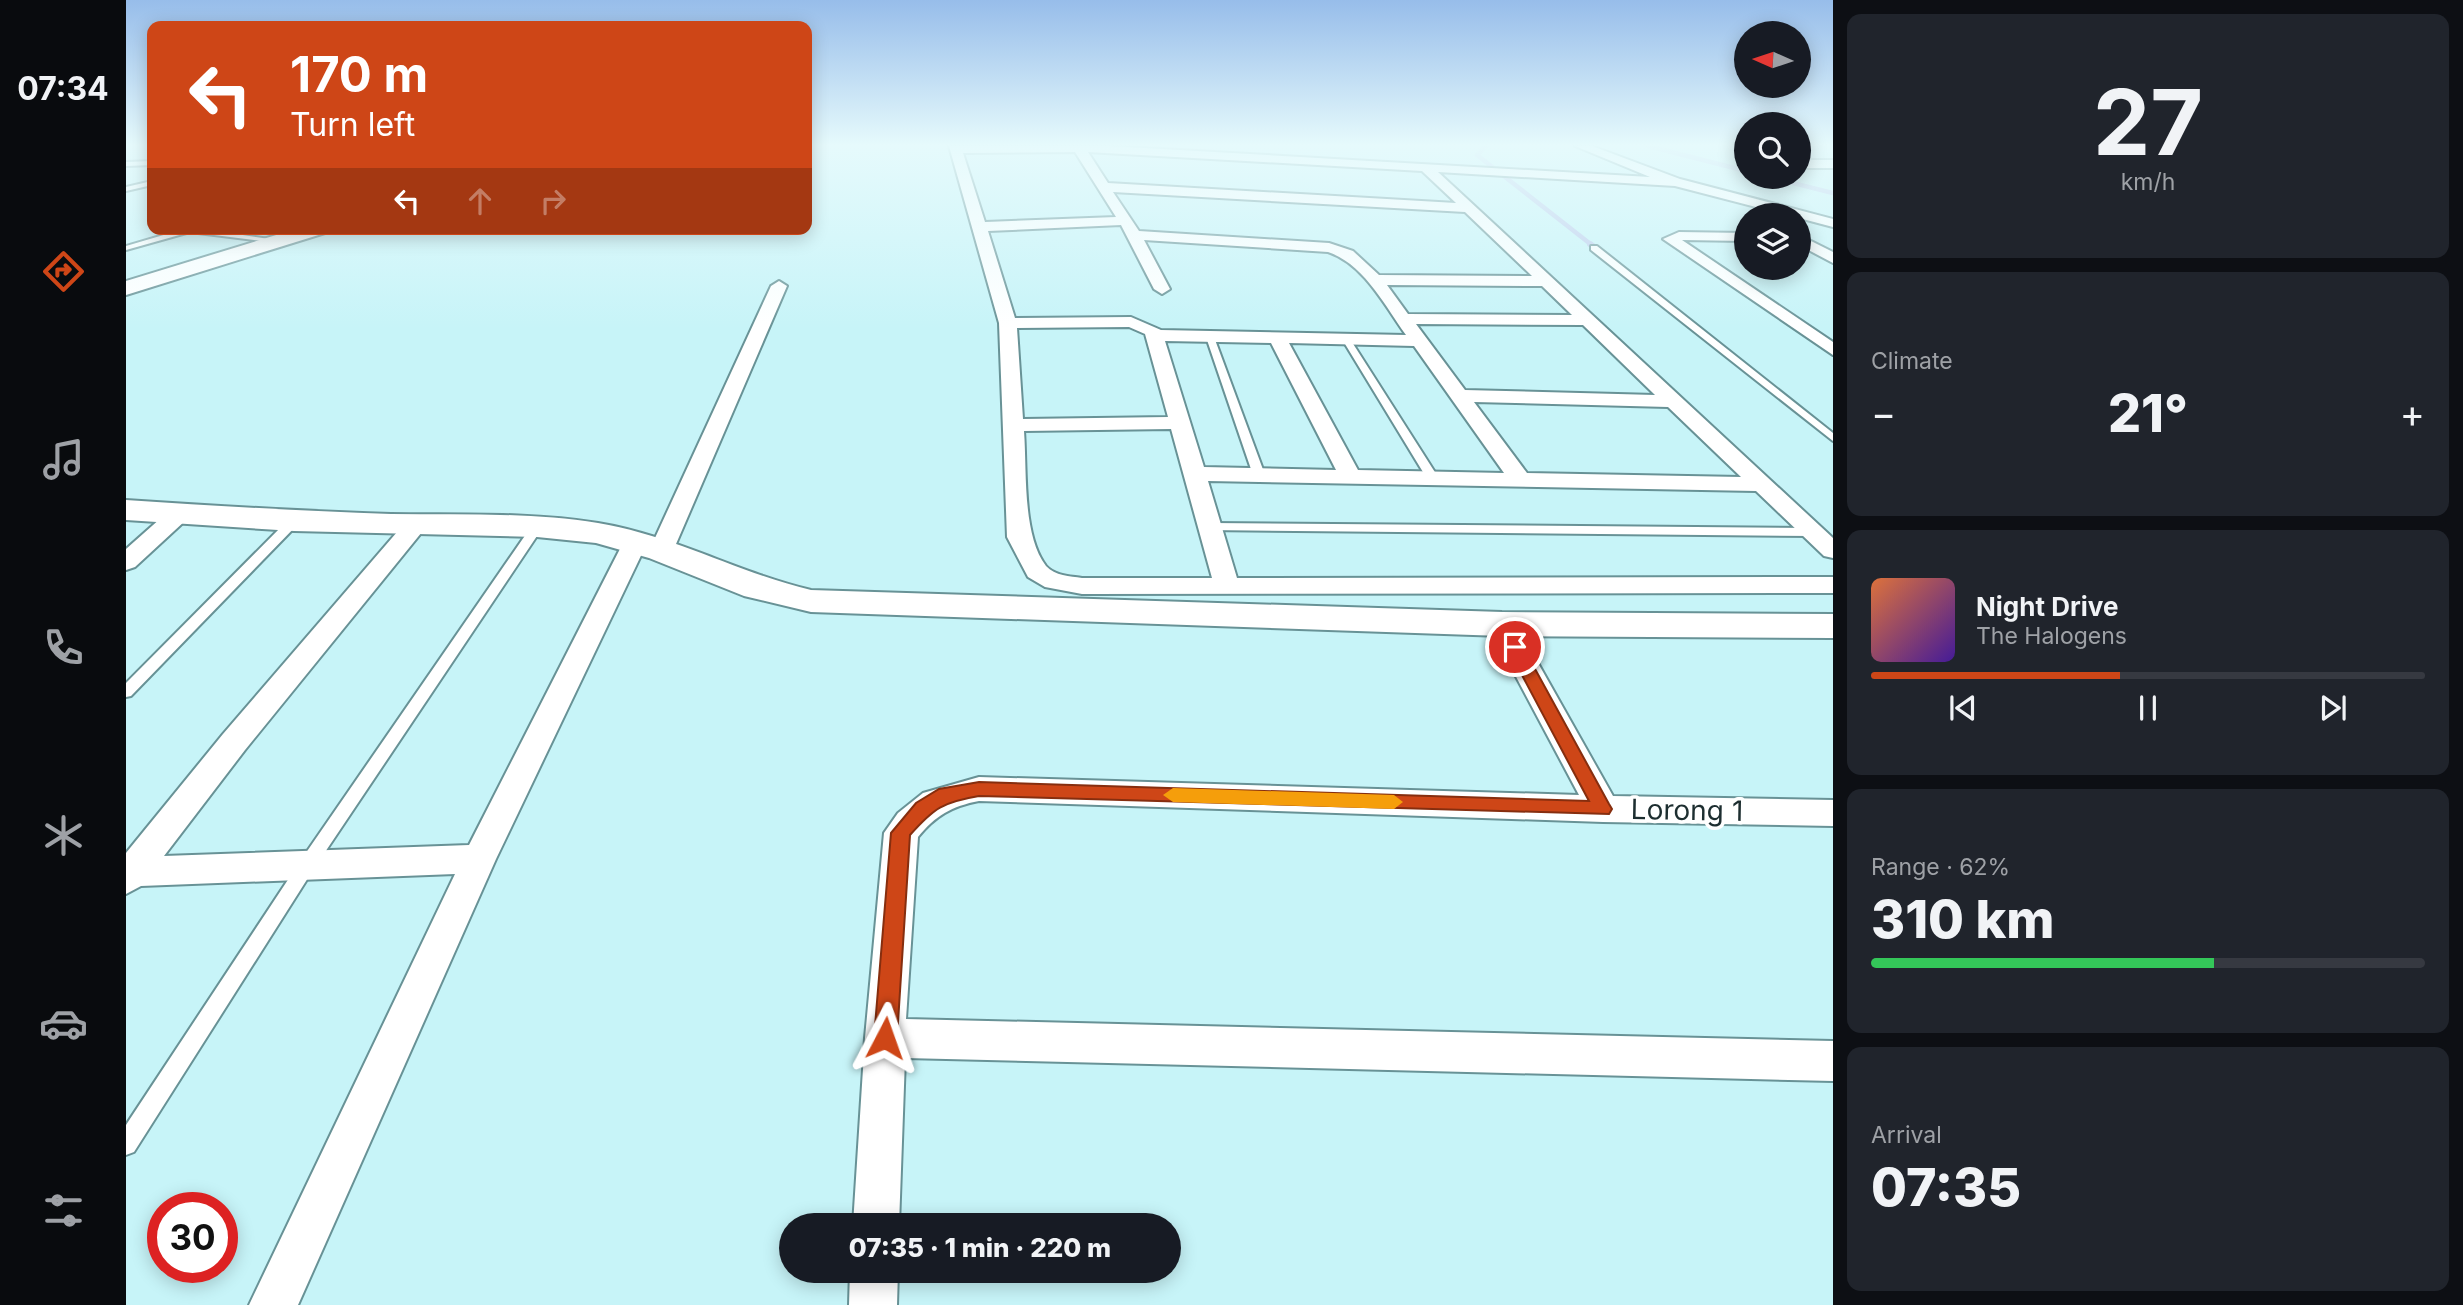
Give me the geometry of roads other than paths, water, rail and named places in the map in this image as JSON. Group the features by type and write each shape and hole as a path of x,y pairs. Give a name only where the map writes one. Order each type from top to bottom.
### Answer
{"street":[{"path":"972,207 1008,323 1019,537 1037,572 1054,582 1082,586 1833,585"},
{"path":"1115,207 1162,289"},
{"path":"1450,207 1469,208 1833,551"},
{"path":"1766,207 1833,225"},
{"path":"1811,233 1833,225"},
{"path":"978,227 1129,228 1329,248 1348,254 1375,280 1519,478"},
{"path":"126,288 298,235"},
{"path":"1734,237 1679,236 1670,239 1833,350"},
{"path":"1811,245 1833,258"},
{"path":"1375,280 1547,281"},
{"path":"273,1305 479,859 648,547 779,286"},
{"path":"1404,319 1588,320"},
{"path":"1008,323 1131,322 1147,327 1155,335 1227,586"},
{"path":"1155,335 1420,341"},
{"path":"1277,337 1350,476"},
{"path":"1461,396 1674,401"},
{"path":"1015,425 1180,423"},
{"path":"1194,474 1762,484"},
{"path":"126,510 294,521 537,527 599,533 648,547 757,588 811,601 1502,624 1833,626"},
{"path":"126,562 178,515"},
{"path":"128,874 234,742 418,522"},
{"path":"1502,624 1603,809"},
{"name":"Lorong 1","path":"877,1213 885,1038 901,833 923,808 945,794 979,789 1603,809 1833,813"},
{"path":"128,874 479,859"},
{"path":"885,1038 1833,1061"},
{"path":"873,1305 874,1283"}],"lane":[{"path":"126,248 174,235"},
{"path":"232,235 279,241"},
{"path":"1594,248 1833,438"},
{"path":"1210,337 1259,475"},
{"path":"1346,339 1432,477"},
{"path":"126,692 294,521"},
{"path":"126,1144 307,865 537,527"},
{"path":"1210,527 1813,532"}],"waterway":[{"path":"1543,207 1593,246"},
{"path":"1590,244 1602,253"}]}
